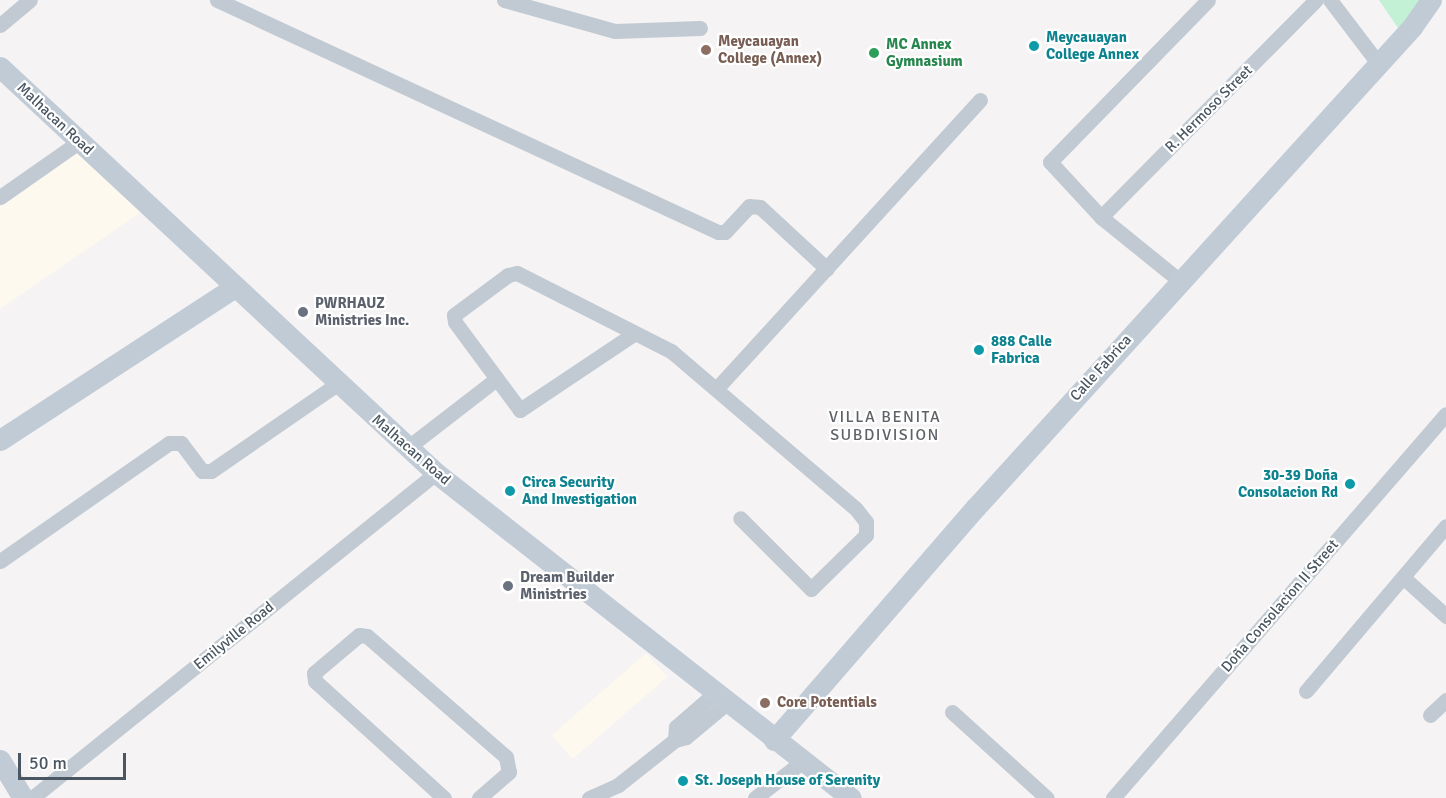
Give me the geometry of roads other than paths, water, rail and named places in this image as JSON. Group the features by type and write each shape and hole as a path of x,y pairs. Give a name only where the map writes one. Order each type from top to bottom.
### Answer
{"street":[{"path":"0,26 30,0"},
{"path":"217,0 718,232 725,232 749,206 760,207 827,269"},
{"path":"504,0 615,31 700,28"},
{"path":"1180,281 1101,217 1051,168 1053,156 1208,0"},
{"name":"R. Hermoso Street","path":"1101,217 1316,0"},
{"path":"1330,0 1378,63"},
{"name":"Calle Fabrica","path":"774,740 976,507 1421,17 1431,0"},
{"name":"Malhacan Road","path":"0,67 337,384 435,473 851,798"},
{"path":"717,388 980,99"},
{"path":"0,197 80,141"},
{"path":"632,334 522,410 517,409 495,380 455,322 454,315 508,275 531,277 632,334 671,351 856,509 866,522 866,535 811,589 740,518"},
{"path":"0,440 235,287"},
{"path":"407,448 495,380"},
{"path":"0,561 169,443 181,443 202,471 211,471 337,384"},
{"name":"Doña Consolacion II Street","path":"1113,798 1446,414"},
{"name":"Emilyville Road","path":"32,798 435,473"},
{"path":"1306,692 1446,526"},
{"path":"1404,578 1446,615"},
{"path":"444,798 315,681 314,673 359,635 367,636 506,757 509,772 499,793 478,798"},
{"path":"589,798 618,785 675,740 686,737 721,697"},
{"path":"1430,714 1446,700"},
{"path":"952,712 1047,798"},
{"path":"0,760 23,798"},
{"path":"755,798 803,761"}],"place":[{"name":"Meycauayan College Annex","path":"1034,46"},
{"name":"Meycauayan College (Annex)","path":"706,50"},
{"name":"MC Annex Gymnasium","path":"874,53"},
{"name":"PWRHAUZ Ministries Inc.","path":"303,312"},
{"name":"888 Calle Fabrica","path":"979,350"},
{"name":"30-39 Doña Consolacion Rd","path":"1350,484"},
{"name":"Circa Security And Investigation","path":"510,491"},
{"name":"Dream Builder Ministries","path":"508,586"},
{"name":"Core Potentials","path":"765,703"},
{"name":"St. Joseph House of Serenity","path":"683,781"}],"district":[{"name":"VILLA BENITA SUBDIVISION","path":"885,426"}]}
